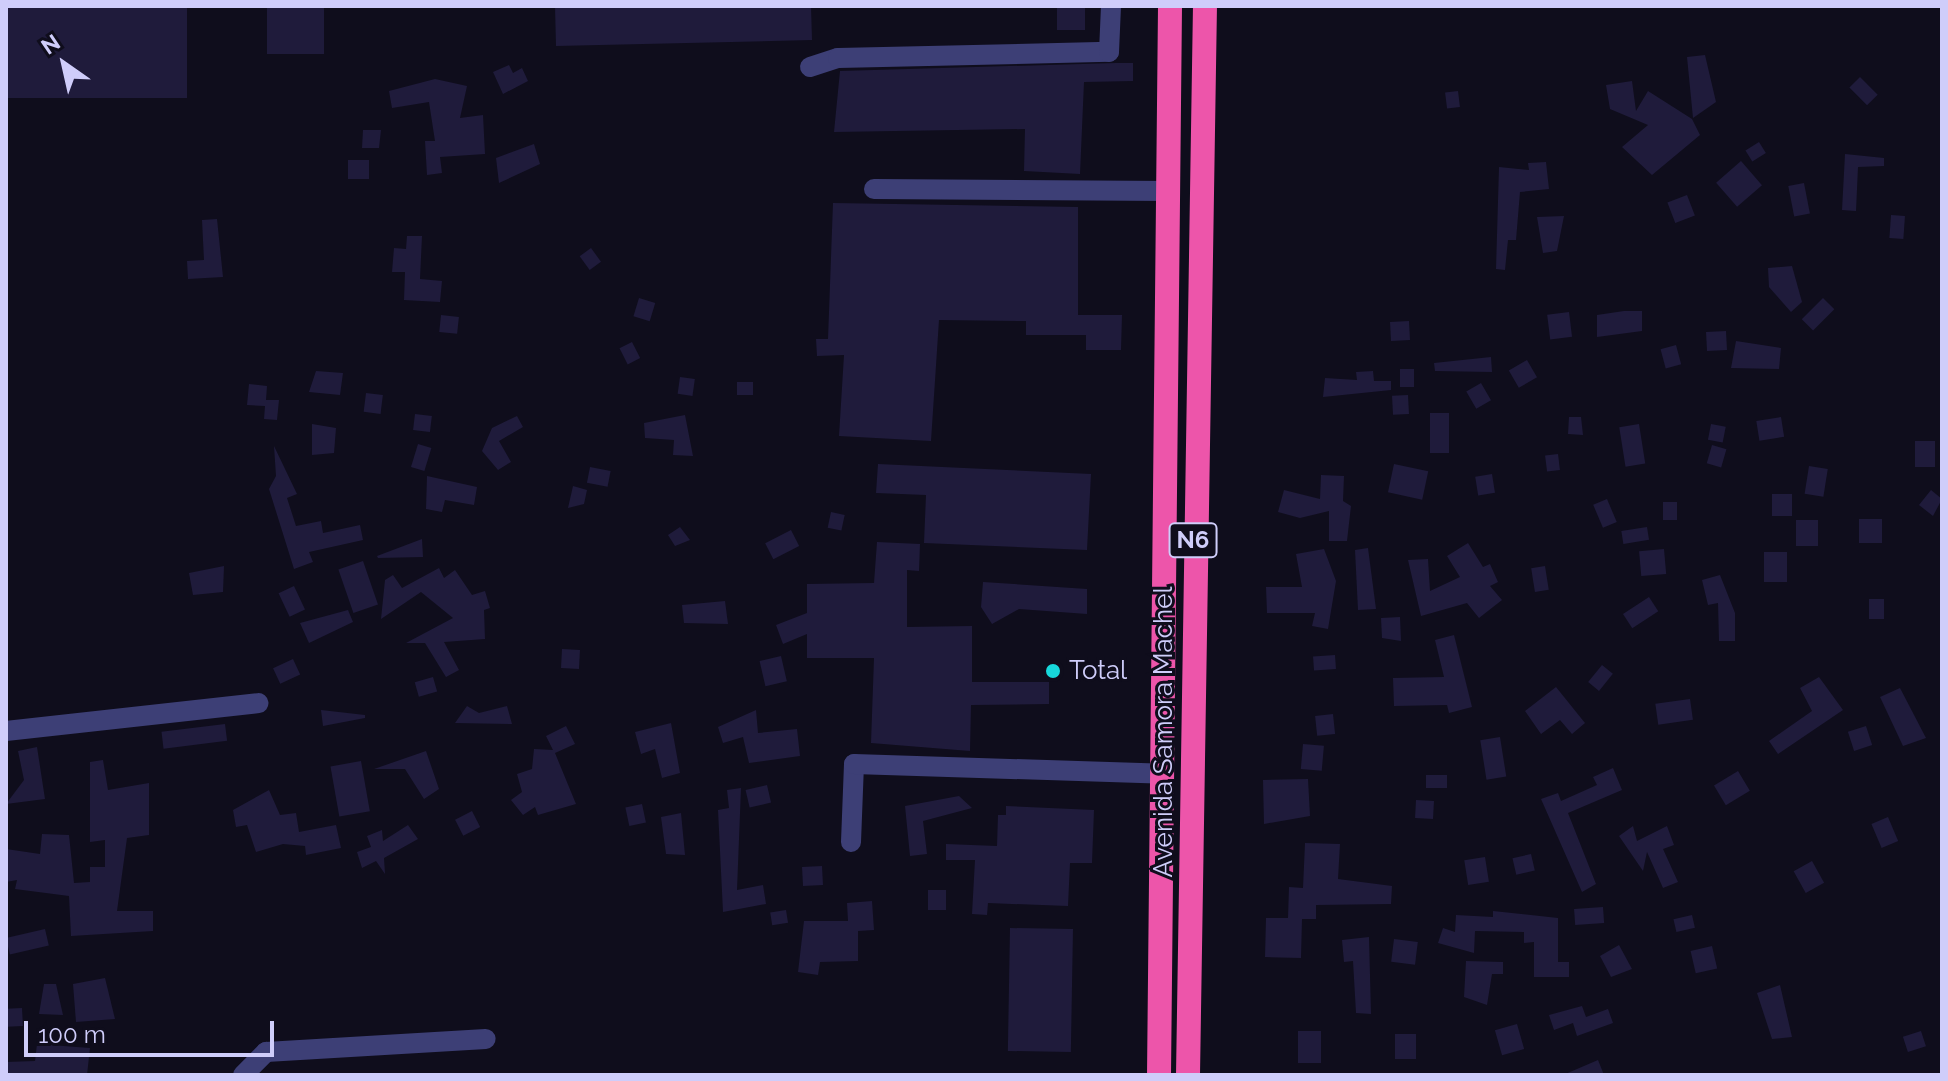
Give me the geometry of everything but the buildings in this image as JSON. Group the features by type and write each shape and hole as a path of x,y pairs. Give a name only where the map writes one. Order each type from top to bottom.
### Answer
{"highway":[{"name":"Avenida Samora Machel","path":"1159,1075 1170,6"},
{"name":"Avenida Samora Machel","path":"1188,1075 1205,6"}],"street":[{"path":"810,67 838,58 1109,52 1111,6"},
{"path":"874,189 1169,191"},
{"path":"6,731 258,703"},
{"path":"851,842 854,764 1164,774"},
{"path":"243,1075 266,1052 486,1039"}],"place":[{"name":"Total","path":"1053,671"}]}
